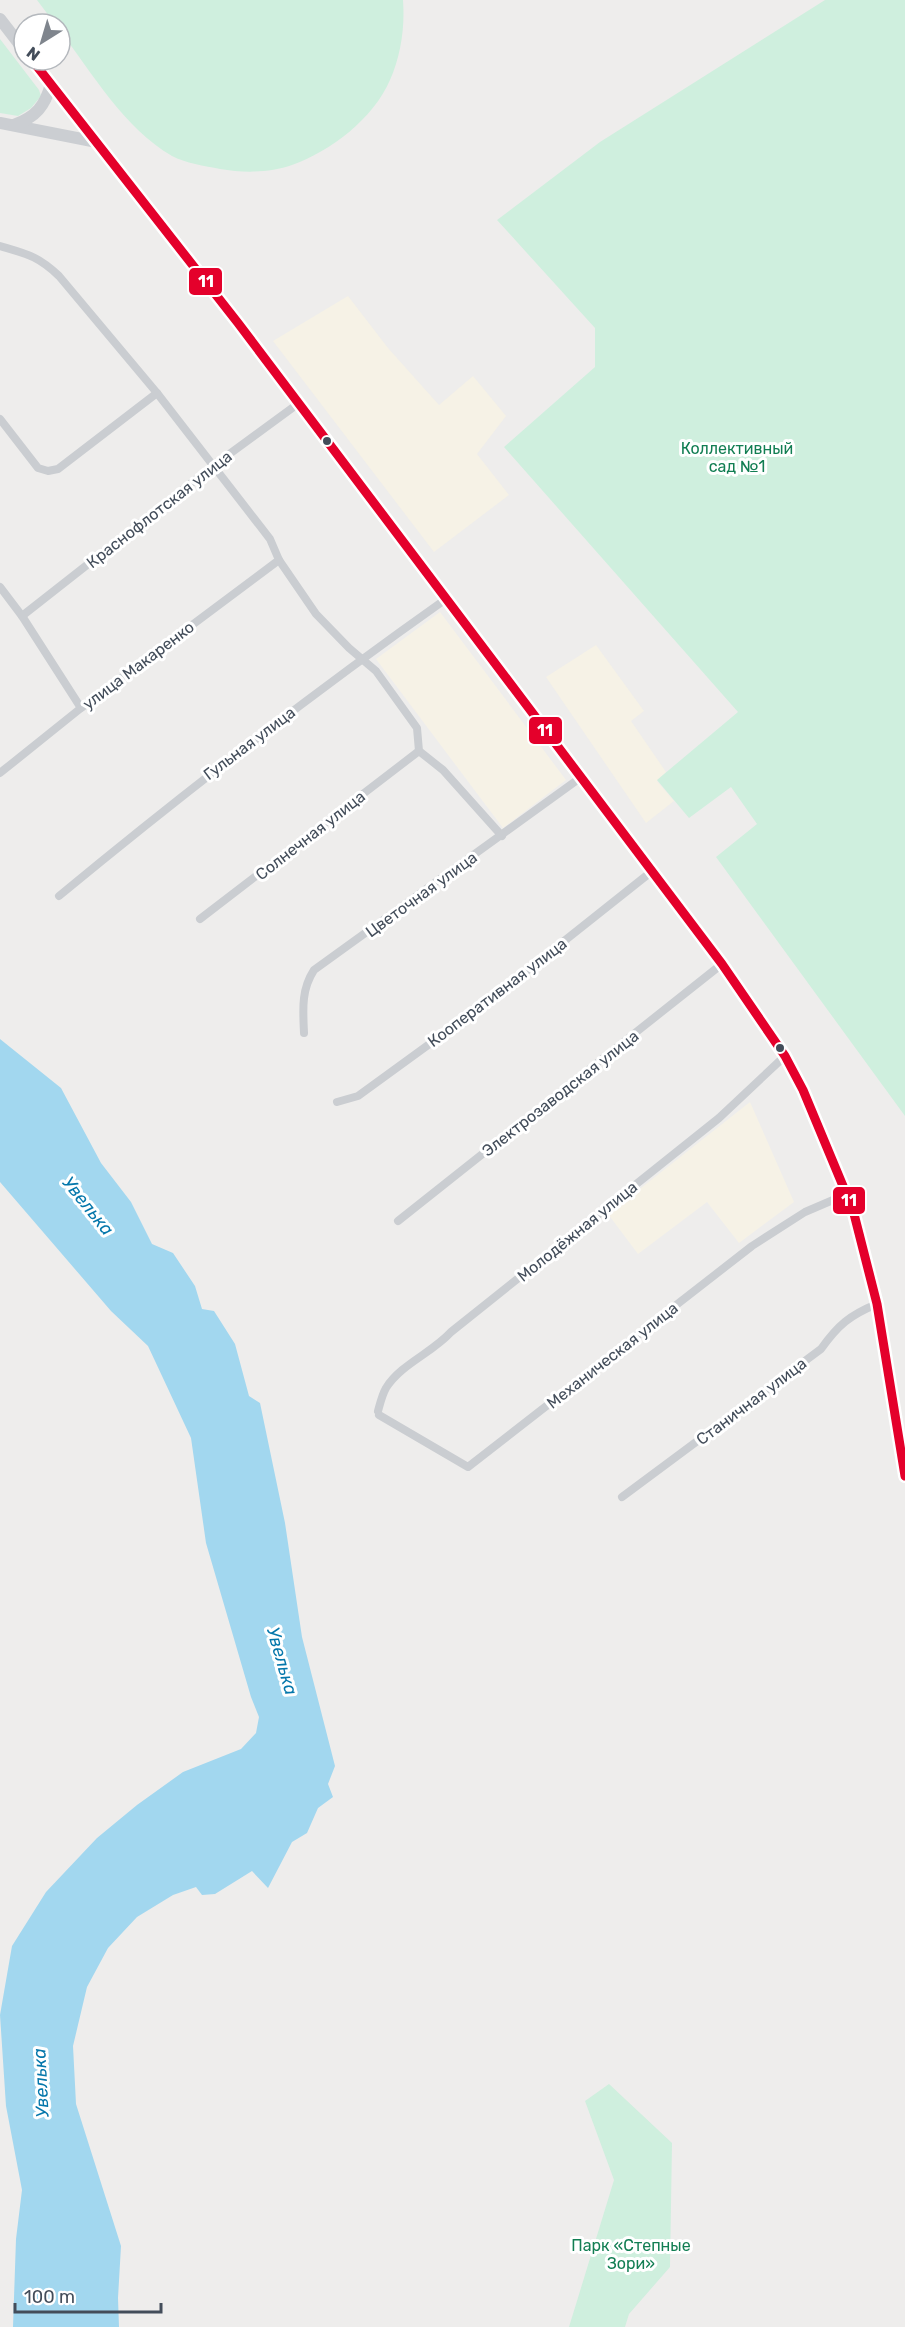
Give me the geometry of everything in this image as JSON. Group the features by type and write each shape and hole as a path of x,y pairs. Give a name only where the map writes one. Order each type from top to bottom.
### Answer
{"main road":[{"path":"0,19 12,34"},
{"path":"42,72 446,598 722,964 785,1056 818,1121 847,1194 862,1244 877,1304 905,1476"},
{"path":"13,125 25,121 43,106 51,84"},
{"path":"0,123 97,142"}],"street":[{"path":"0,246 28,254 44,262 59,276 157,393 270,539 279,560 316,614 376,671 417,728 419,751 442,770 502,836"},
{"path":"0,419 38,468 48,471 58,469 157,393"},
{"name":"Краснофлотская улица","path":"22,616 213,466 298,403"},
{"name":"улица Макаренко","path":"0,773 81,708 279,560"},
{"path":"0,587 22,616 81,708"},
{"name":"Гульная улица","path":"59,896 184,793 361,659 446,598"},
{"name":"Солнечная улица","path":"200,919 419,751"},
{"name":"Цветочная улица","path":"304,1033 303,1004 306,982 314,970 580,778"},
{"name":"Кооперативная улица","path":"337,1102 358,1096 490,1000 651,872"},
{"name":"Электрозаводская улица","path":"398,1221 722,964"},
{"name":"Молодёжная улица","path":"378,1413 385,1389 401,1371 439,1344 451,1332 719,1118 785,1056"},
{"name":"Механическая улица","path":"378,1413 468,1467 752,1246 805,1212 847,1194"},
{"name":"Станичная улица","path":"622,1497 821,1348 839,1325 856,1313 877,1304"}],"shaded area":[{"path":"348,296 388,348 439,405 473,376 506,416 477,454 509,495 434,552 273,341"},
{"path":"440,612 566,780 503,828 376,659"},
{"path":"596,645 644,711 631,721 666,772 657,781 674,801 646,823 546,677"},
{"path":"750,1102 794,1202 739,1243 707,1202 638,1254 608,1214"}],"green space":[{"path":"37,0 403,0 403,31 397,61 390,80 383,94 362,120 336,142 307,159 284,168 256,172 220,169 183,161 155,144 139,131 110,99 72,47 72,12 46,12"},
{"name":"Коллективный сад №1","path":"825,0 905,0 905,1116 716,857 757,824 731,787 689,818 657,780 738,712 504,447 595,367 595,328 497,220 600,142"},
{"path":"0,39 12,55 12,72 25,72 41,96 31,108 18,116 0,113"},
{"name":"Парк «Степные Зори»","path":"609,2084 672,2143 670,2267 629,2314 625,2327 569,2327 614,2180 585,2101"}],"water":[{"name":"Увелька","path":"0,1039 61,1088 101,1163 131,1202 152,1244 173,1253 195,1286 202,1309 214,1311 235,1344 249,1396 260,1403 285,1523 302,1637 335,1766 328,1784 333,1797 318,1808 307,1833 292,1842 268,1888 252,1871 215,1894 202,1895 196,1887 173,1895 137,1917 108,1948 87,1987 73,2046 76,2104 121,2246 119,2327 13,2327 16,2239 22,2190 6,2106 0,2015 12,1946 46,1892 97,1838 137,1805 183,1772 241,1749 256,1733 259,1717 251,1697 206,1543 191,1438 148,1346 111,1311 0,1182"}],"transit line":[{"name":"11","path":"41,72 238,323 722,964 785,1056 803,1090 853,1210 877,1304 905,1476"}]}
